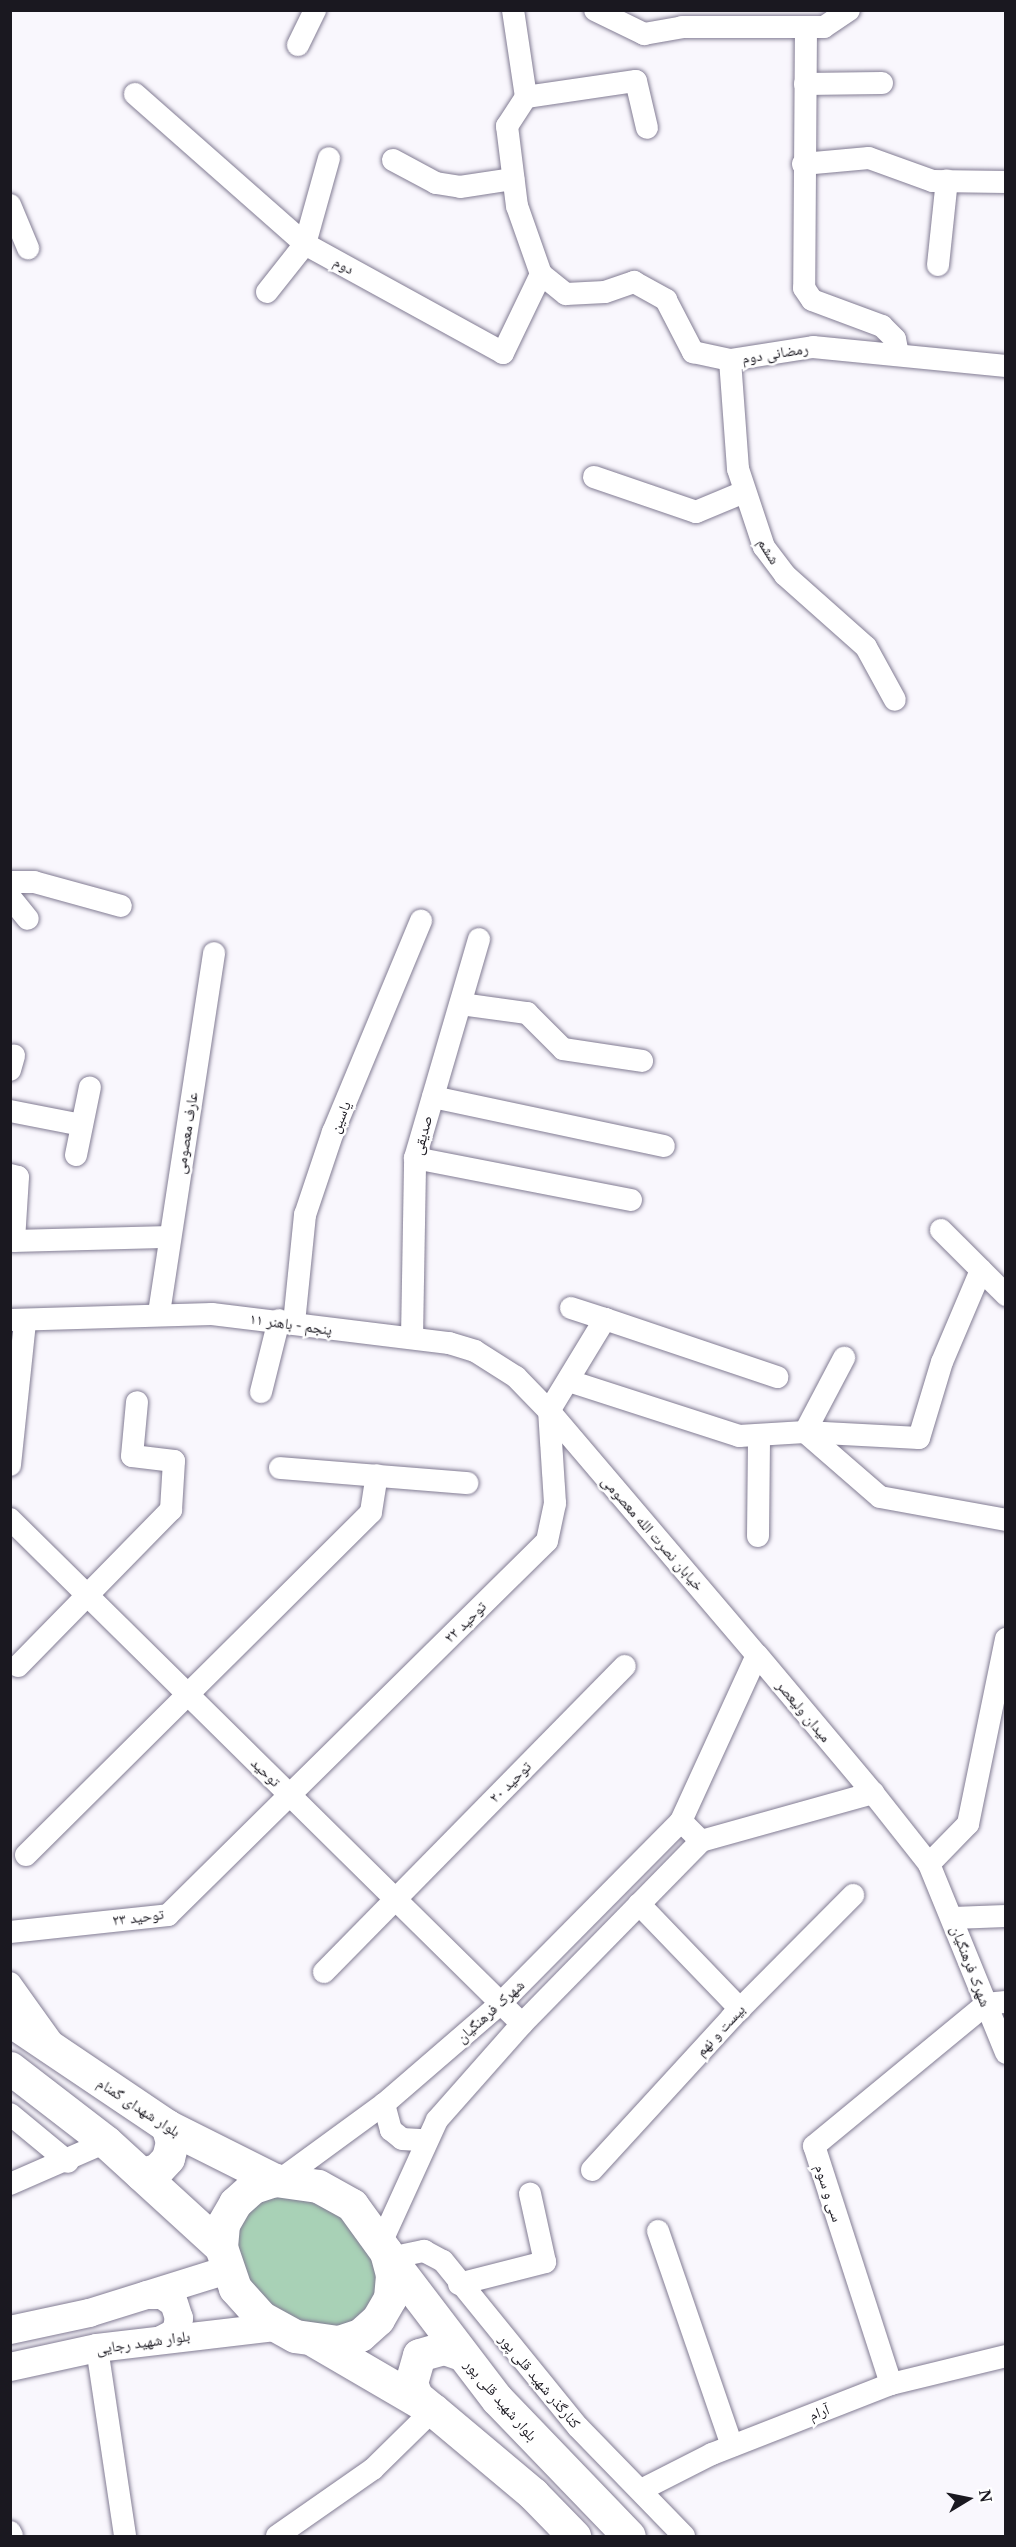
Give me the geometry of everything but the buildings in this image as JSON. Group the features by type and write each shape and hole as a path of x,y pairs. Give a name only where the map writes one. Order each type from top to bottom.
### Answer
{"highway":[{"name":"بلوار شهدای گمنام","path":"10,2020 167,2126 278,2180"},
{"path":"10,2068 106,2142 141,2174 224,2258 242,2296 277,2327 315,2341 431,2409"},
{"path":"141,2174 157,2170 168,2158 172,2142 167,2126"},
{"path":"224,2258 224,2224 235,2203 253,2187 278,2180 318,2186 352,2205 385,2251 392,2275 390,2298 378,2319 360,2335 338,2342 315,2341"},
{"name":"بلوار شهید قلی پور","path":"385,2251 497,2399 629,2536"},
{"path":"461,2354 444,2348 419,2355 411,2383 416,2396 532,2494 574,2536"}],"main road":[{"path":"10,2330 147,2295 224,2258"},
{"path":"147,2295 162,2295 177,2310 176,2332 163,2340"},
{"name":"بلوار شهید رجایی","path":"10,2367 97,2348 277,2327"}],"street":[{"path":"298,45 315,10"},
{"path":"513,10 526,97 507,126 517,206 541,274"},
{"path":"595,10 644,34 738,19 824,27 849,10"},
{"path":"806,27 803,164 804,288 812,300 882,326 895,339 898,355"},
{"path":"526,97 636,81 647,128"},
{"path":"805,84 882,83"},
{"name":"دوم","path":"135,94 305,244 503,353 541,274"},
{"path":"267,292 305,244 329,158"},
{"path":"803,164 869,158 933,181 1005,182"},
{"path":"393,160 436,183 460,187 513,178"},
{"path":"938,266 947,180"},
{"path":"10,205 28,248"},
{"name":"رمضانی دوم","path":"541,274 566,294 605,292 634,282 666,300 693,352 730,360 813,347 1005,366"},
{"name":"ششم","path":"730,360 744,492 764,547 785,575 866,648 895,700"},
{"path":"594,477 696,512 744,492"},
{"path":"10,882 34,882 121,906"},
{"path":"10,897 28,919"},
{"name":"یاسین","path":"261,1392 287,1322 305,1215 333,1132 421,921"},
{"name":"صدیقی","path":"412,1338 415,1158 479,939"},
{"name":"عارف معصومی","path":"159,1312 214,953"},
{"path":"461,1004 526,1013 563,1049 642,1061"},
{"path":"76,1155 90,1087"},
{"path":"433,1097 664,1146"},
{"path":"10,1111 82,1125"},
{"path":"415,1158 631,1200"},
{"path":"10,1175 18,1177 14,1241 170,1237"},
{"path":"941,1230 1005,1295"},
{"path":"569,1381 739,1436 805,1432 919,1437 942,1362 981,1270"},
{"path":"571,1308 777,1377"},
{"name":"پنجم - باهنر ۱۱","path":"18,1321 159,1312 287,1322 412,1338 475,1352 516,1377 549,1412"},
{"path":"549,1412 605,1319"},
{"path":"10,1466 18,1321"},
{"path":"805,1432 844,1358"},
{"path":"18,1666 171,1510 174,1461 132,1456 137,1401"},
{"name":"خیابان نصرت الله معصومی","path":"549,1412 757,1655"},
{"name":"توحید ۲۲","path":"290,1795 547,1541 555,1503 549,1412"},
{"path":"805,1432 880,1497 1005,1520"},
{"path":"758,1536 759,1436"},
{"path":"280,1468 467,1482"},
{"path":"26,1855 186,1692 371,1512 377,1475"},
{"name":"توحید","path":"10,1520 522,2024"},
{"path":"929,1864 968,1824 1005,1639"},
{"path":"757,1655 681,1821 701,1841 873,1792"},
{"name":"میدان ولیعصر","path":"757,1655 873,1792"},
{"name":"توحید ۲۰","path":"324,1972 625,1666"},
{"name":"شهرک فرهنگیان","path":"873,1792 929,1864 953,1918 996,2003 1005,2053"},
{"name":"توحید ۲۳","path":"10,1932 168,1915 290,1795"},
{"name":"شهرک فرهنگیان","path":"278,2180 384,2104 501,2003 681,1821"},
{"name":"شهرک فرهنگیان","path":"385,2251 424,2140 522,2024 701,1841"},
{"name":"بیست و نهم","path":"592,2170 740,2009 853,1895"},
{"path":"639,1904 740,2009"},
{"path":"953,1918 1005,1916"},
{"path":"10,1983 60,2054"},
{"name":"سی و سوم","path":"891,2384 814,2146 996,2003"},
{"path":"384,2104 391,2130 402,2139 424,2140"},
{"path":"10,2114 68,2162"},
{"path":"10,2184 68,2162 106,2142"},
{"path":"459,2284 545,2262 530,2194"},
{"path":"658,2231 732,2446"},
{"name":"کنارگذر شهید قلی پور","path":"385,2251 433,2254 578,2427 684,2536"},
{"path":"97,2348 125,2536"},
{"name":"آرام","path":"641,2490 732,2446 891,2384 1005,2356"},
{"path":"277,2536 373,2469 431,2409"}],"green space":[{"path":"294,2191 340,2210 370,2242 379,2295 345,2329 310,2330 253,2297 231,2238 240,2211 262,2194"}]}
